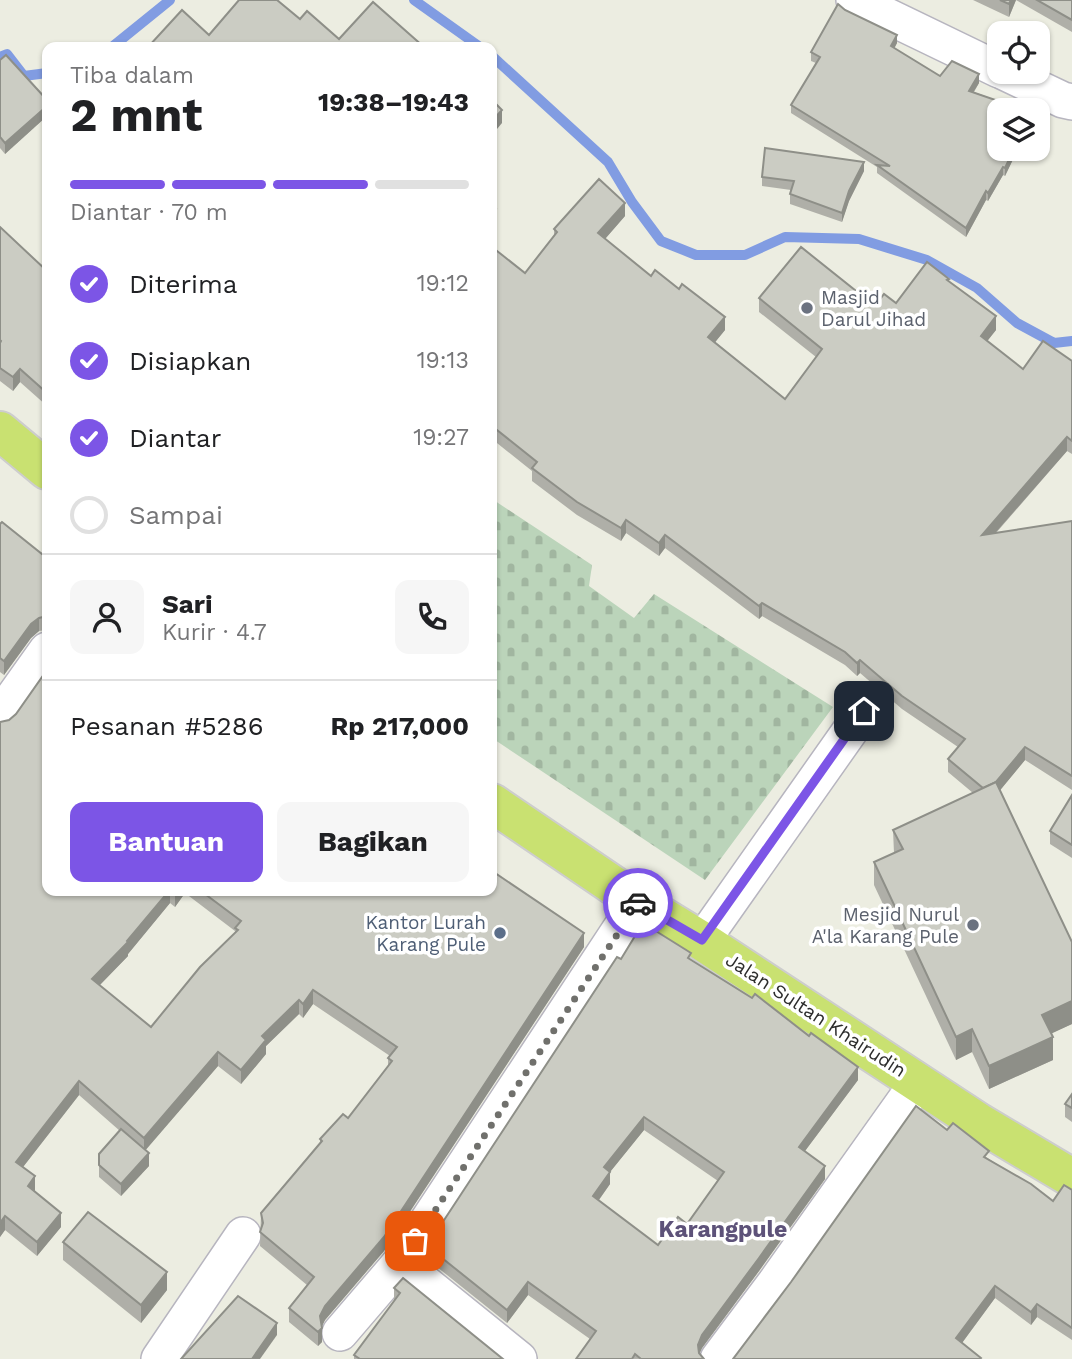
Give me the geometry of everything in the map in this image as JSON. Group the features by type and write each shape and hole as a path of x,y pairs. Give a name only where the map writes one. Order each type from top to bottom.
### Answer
{"main road":[{"path":"0,431 42,466"},
{"name":"Jalan Sultan Khairudin","path":"497,806 638,902 702,940 978,1122 1072,1178"}],"street":[{"path":"859,1 987,64"},
{"path":"1030,84 1072,103"},
{"path":"0,716 42,657"},
{"path":"702,940 864,711"},
{"path":"340,1333 400,1262 638,902"},
{"path":"718,1359 918,1082"},
{"path":"159,1359 243,1235"},
{"path":"400,1262 519,1359"}],"green space":[{"path":"497,502 592,565 589,586 634,618 654,594 833,707 705,880 497,741"}],"building":[{"path":"239,0 277,0 300,19 307,11 339,39 373,2 418,42 153,42 182,10 209,35"},
{"path":"1037,0 1072,0 1072,20"},
{"path":"838,4 897,35 891,46 940,76 952,61 979,74 969,91 989,98 987,98 987,161 1008,161 988,193 986,191 966,228 877,165 890,166 791,105 820,57 811,52"},
{"path":"6,55 42,95 42,110 5,143 0,137 0,60"},
{"path":"765,148 864,162 849,191 842,213 790,194 794,181 762,177"},
{"path":"599,179 625,203 598,233 651,276 655,270 679,289 682,284 725,317 708,337 785,399 822,349 759,298 801,247 875,306 884,294 896,303 927,262 996,316 981,336 1023,369 1043,341 1072,361 1072,441 1067,437 982,535 1072,521 1072,776 1025,747 996,782 983,788 948,759 965,739 902,696 860,660 857,663 845,652 762,603 759,606 665,535 659,543 626,520 621,528 577,502 532,468 537,462 497,430 497,251 525,273 557,232 554,229"},
{"path":"0,227 42,266 42,389 20,369 13,377 0,368"},
{"path":"2,522 42,554 42,617 31,624 4,661 0,658"},
{"path":"42,677 42,896 165,896 128,942 92,979 151,1027 200,967 238,930 235,928 241,921 208,896 497,896 497,874 584,933 384,1237 325,1306 320,1316 322,1328 318,1332 289,1308 314,1277 260,1232 263,1223 261,1213 322,1141 320,1139 343,1114 348,1118 392,1061 388,1058 397,1047 313,990 303,1004 299,1000 262,1036 266,1040 241,1070 218,1052 144,1138 79,1081 16,1162 35,1176 28,1186 61,1213 37,1242 5,1216 0,1223 0,722 9,720"},
{"name":"Mesjid Nurul A'la Karang Pule","path":"996,782 1072,942 1072,1001 1042,1015 1053,1037 989,1066 972,1029 956,1037 874,862 903,849 893,830"},
{"path":"1072,795 1072,845 1050,831"},
{"path":"643,923 691,953 688,958 752,998 755,994 809,1036 811,1033 858,1067 799,1147 825,1166 702,1335 698,1345 699,1353 704,1359 641,1359 635,1354 632,1359 576,1359 596,1331 528,1282 507,1310 427,1246 617,957 621,959","holes":["644,1117 724,1172 687,1224 678,1217 658,1245 593,1196 610,1172 604,1167"]},
{"path":"1072,1094 1072,1108 1065,1104"},
{"path":"916,1106 947,1130 953,1123 989,1151 984,1157 1031,1184 1053,1201 1064,1185 1072,1190 1072,1328 1037,1304 1031,1312 995,1286 956,1338 980,1359 733,1359 791,1282"},
{"path":"121,1129 149,1153 121,1184 99,1165 99,1154"},
{"path":"88,1212 167,1272 141,1305 63,1242"},
{"path":"403,1278 503,1359 360,1359 354,1355 400,1293 394,1288"},
{"path":"238,1296 277,1323 252,1359 181,1359"}],"waterway":[{"path":"118,42 170,0"},
{"path":"414,0 473,42"},
{"path":"0,57 7,54 24,76 42,74"},
{"path":"497,61 608,162 632,202 661,241 696,255 745,255 785,237 859,239 927,260 977,288 1017,323 1054,343 1072,341"}],"way so far":[{"path":"415,1241 638,903"}],"place":[{"name":"Masjid Darul Jihad","path":"807,308"},
{"name":"Mesjid Nurul A'la Karang Pule","path":"973,925"},
{"name":"Kantor Lurah Karang Pule","path":"500,933"}],"district":[{"name":"Karangpule","path":"723,1229"}],"route":[{"path":"638,903 702,940 864,711"}]}
